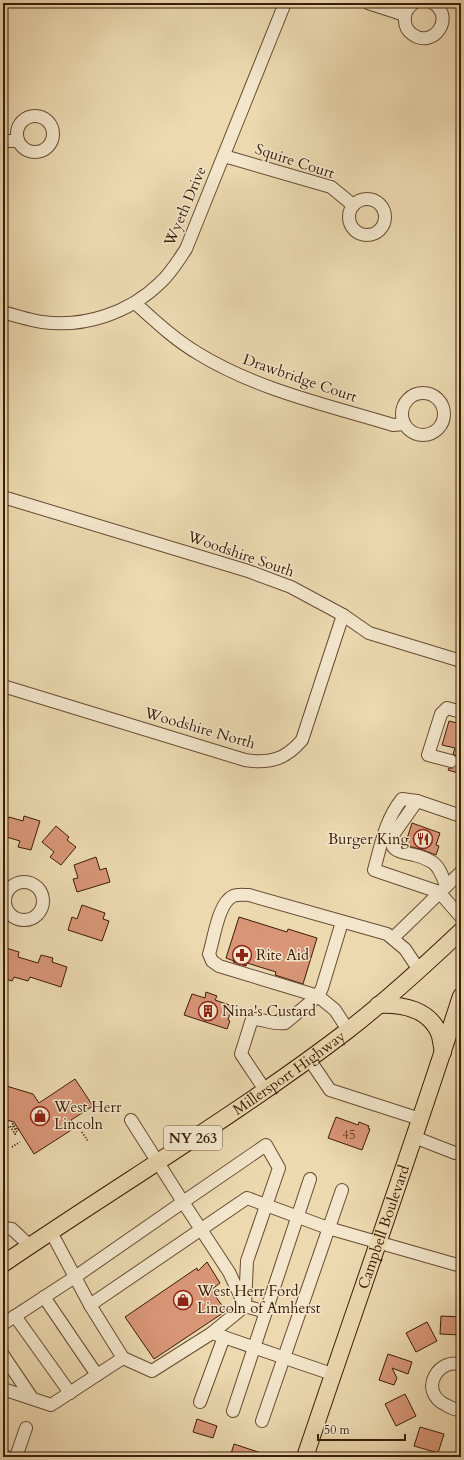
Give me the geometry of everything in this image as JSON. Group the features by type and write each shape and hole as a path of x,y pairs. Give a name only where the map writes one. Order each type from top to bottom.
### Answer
{"main road":[{"name":"Millersport Highway","path":"3,1264 159,1162 309,1059 378,1005 461,931"},
{"name":"Campbell Boulevard","path":"305,1457 332,1374 379,1243 442,1052 460,1003"},
{"path":"378,1005 404,1006 425,1015 436,1028 440,1036 442,1052"}],"street":[{"name":"Wyeth Drive","path":"3,312 42,322 80,322 111,314 134,303 160,283 173,268 186,249 285,3"},
{"path":"368,3 405,15"},
{"path":"414,3 405,15 406,27 415,36 427,38 438,32 443,21 443,15 434,3"},
{"path":"3,141 17,141"},
{"name":"Squire Court","path":"224,156 331,187 353,205"},
{"name":"Drawbridge Court","path":"134,303 179,341 198,354 236,374 283,392 393,425 404,424"},
{"name":"Woodshire South","path":"3,497 248,571 291,587 343,615 370,633 461,661"},
{"name":"Woodshire North","path":"3,686 245,760 259,762 271,761 285,756 295,749 302,740 343,615"},
{"path":"451,762 428,755 441,714 447,708 461,712"},
{"path":"442,889 374,870 387,824 394,809 402,799 417,802 461,816"},
{"path":"417,802 393,835 393,846 396,851 414,855 432,862 440,870 442,889 461,917"},
{"path":"393,938 461,872"},
{"path":"348,1030 334,1010 318,996 220,966 212,961 209,954 222,908 228,900 234,895 249,895 387,934 405,949 419,970"},
{"path":"265,1090 241,1054 252,1019 261,1019 279,1024 285,1023 318,996 322,988 342,922"},
{"path":"309,1059 330,1090 420,1119"},
{"path":"131,1120 229,1272 245,1306 266,1312"},
{"path":"414,1137 455,1153"},
{"path":"3,1324 75,1277 266,1145 279,1168 247,1260 245,1306 212,1333 152,1371 123,1358 90,1305 75,1277 50,1232"},
{"path":"233,1411 310,1179"},
{"path":"262,1421 342,1190"},
{"path":"90,1305 247,1198 328,1228 461,1266"},
{"path":"3,1228 12,1229 30,1246"},
{"path":"44,1297 97,1375"},
{"path":"15,1316 70,1393"},
{"path":"212,1333 332,1374"},
{"path":"200,1402 224,1337"},
{"path":"3,1354 32,1398"},
{"path":"3,1389 51,1405 123,1358"},
{"path":"461,1365 448,1364 438,1370 433,1379 432,1390 438,1401 455,1410 461,1410"},
{"path":"16,1457 26,1428"},
{"path":"3,1456 7,1457"}],"path":[{"path":"67,1127 73,1123"},
{"path":"3,1132 10,1126 15,1134 17,1132 12,1125 13,1124 17,1130 19,1129"},
{"path":"82,1132 88,1141"},
{"path":"12,1147 20,1142"}],"building":[{"path":"449,721 461,724 461,774 448,770 449,768 457,766 457,756 453,754 455,748 442,745"},
{"path":"3,816 23,821 24,816 40,821 31,850 18,847 20,841 3,836"},
{"name":"Burger King","path":"412,823 440,833 436,845 439,846 436,855 405,845"},
{"path":"56,826 69,837 67,840 76,847 61,865 50,857 54,852 42,842"},
{"path":"96,857 100,870 106,868 110,882 77,892 73,879 78,878 74,865"},
{"path":"82,905 105,913 103,919 109,921 102,941 68,930 72,917 77,919"},
{"name":"Rite Aid","path":"239,917 287,932 288,929 317,938 303,984 275,975 276,972 247,963 246,966 226,958"},
{"path":"6,948 19,952 18,957 38,963 41,955 53,958 52,962 67,967 61,987 30,977 28,981 14,977 12,981 3,978 3,958"},
{"name":"Nina's Custard","path":"206,992 217,996 215,1000 232,1006 228,1020 230,1021 227,1029 184,1015 192,994 205,998"},
{"name":"West Herr Lincoln","path":"75,1079 93,1106 71,1120 76,1127 34,1154 14,1122 3,1119 3,1085 33,1094 39,1103"},
{"path":"336,1117 358,1125 359,1122 369,1126 368,1128 370,1129 362,1150 328,1138"},
{"name":"West Herr Ford Lincoln of Amherst","path":"207,1262 220,1283 211,1290 226,1311 154,1359 125,1317 197,1268 198,1271"},
{"path":"441,1316 461,1317 461,1335 440,1334"},
{"path":"427,1322 437,1341 416,1352 406,1333"},
{"path":"388,1354 412,1362 408,1374 392,1368 397,1378 394,1385 379,1380"},
{"path":"405,1394 416,1416 396,1426 385,1404"},
{"path":"197,1419 217,1426 213,1438 193,1432"},
{"path":"420,1427 444,1434 438,1453 414,1446"},
{"path":"234,1444 267,1455 267,1457 230,1457"}],"tunnel":[{"path":"451,761 461,765"}],"place":[{"name":"Burger King","path":"423,839"},
{"name":"Rite Aid","path":"242,955"},
{"name":"Nina's Custard","path":"208,1011"},
{"name":"West Herr Lincoln","path":"40,1116"},
{"name":"West Herr Ford Lincoln of Amherst","path":"183,1300"}]}
